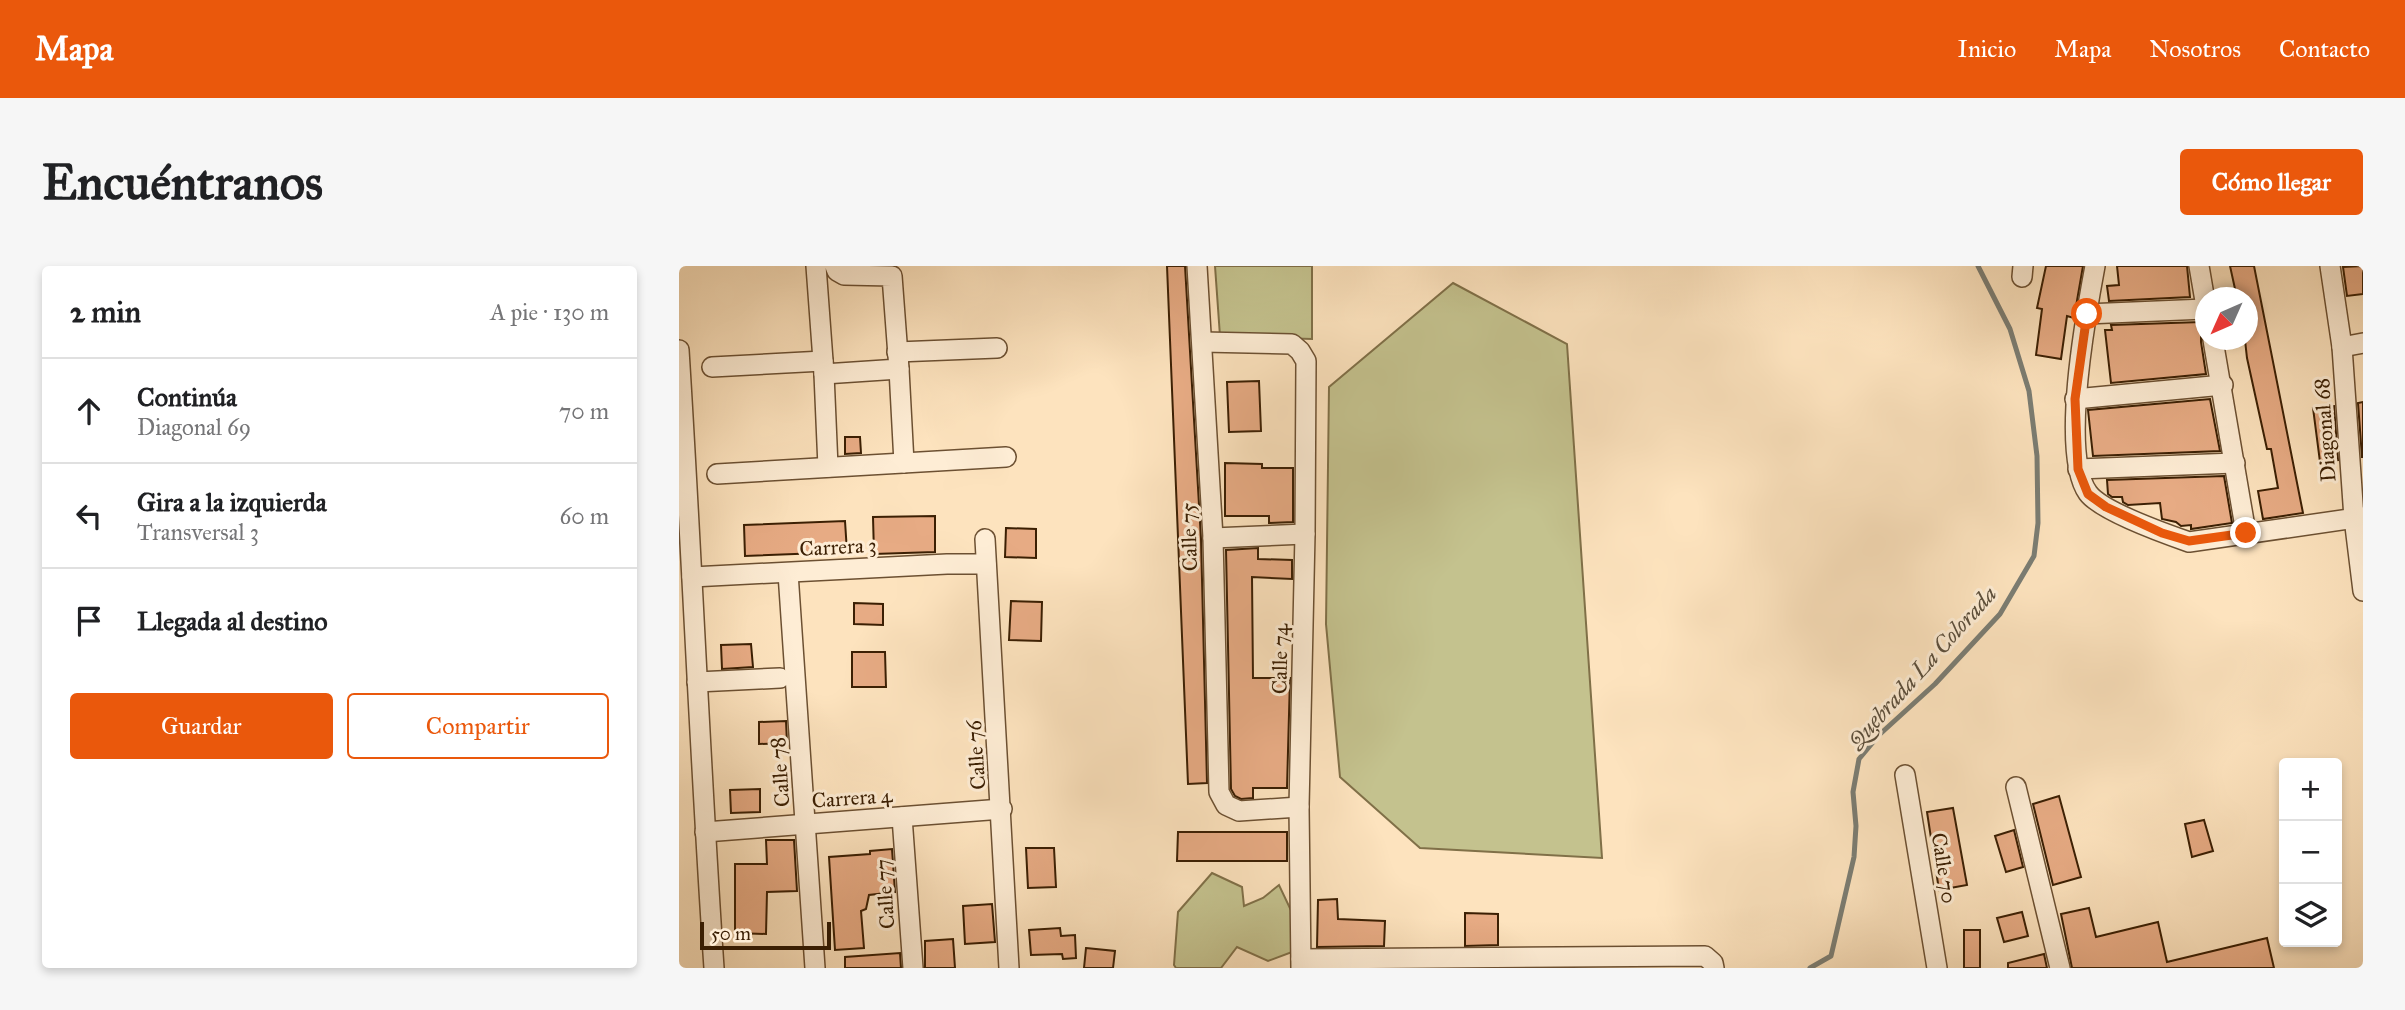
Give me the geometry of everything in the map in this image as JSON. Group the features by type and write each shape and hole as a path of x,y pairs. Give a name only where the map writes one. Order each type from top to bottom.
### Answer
{"street":[{"path":"816,266 828,467"},
{"path":"835,266 837,271 844,275 891,271 904,463"},
{"name":"Calle 75","path":"1197,266 1213,538 1219,792 1226,805 1239,811 1299,807"},
{"path":"2095,266 2075,399 2078,469 2088,494 2106,507 2162,533 2189,541 2358,517"},
{"path":"2199,266 2203,287"},
{"name":"Diagonal 68","path":"2330,266 2342,347 2363,591"},
{"path":"2087,314 2195,309"},
{"name":"Calle 74","path":"1203,342 1292,344 1306,361 1299,807 1301,963"},
{"path":"2342,347 2363,343"},
{"path":"712,367 824,368 997,348"},
{"path":"679,350 714,968"},
{"path":"2215,350 2246,533"},
{"path":"2075,399 2223,385"},
{"path":"717,474 1006,457"},
{"path":"2078,469 2235,463"},
{"path":"1213,538 1305,534"},
{"name":"Calle 76","path":"985,539 1009,968"},
{"name":"Carrera 3","path":"692,577 986,564"},
{"name":"Calle 78","path":"788,573 815,968"},
{"path":"697,682 780,678"},
{"name":"Calle 70","path":"1905,775 1937,968"},
{"path":"2016,787 2060,968"},
{"name":"Carrera 4","path":"705,832 1002,809"},
{"name":"Calle 77","path":"902,817 913,968"},
{"path":"1301,963 1705,956 1713,963 1714,968"}],"shaded area":[{"path":"1215,266 1312,266 1312,339 1220,336"},
{"path":"1453,283 1567,344 1602,858 1420,848 1340,777 1326,624 1329,387"},
{"path":"1212,873 1242,887 1244,906 1263,898 1279,885 1297,923 1300,949 1268,961 1237,947 1221,968 1176,968 1174,965 1178,912"}],"building":[{"path":"1167,266 1185,266 1201,539 1207,783 1188,784"},
{"path":"2046,266 2083,266 2074,318 2067,316 2061,359 2036,355 2042,309 2037,308"},
{"path":"2117,266 2187,266 2190,297 2109,301 2107,286 2119,285"},
{"path":"2230,266 2254,266 2303,513 2263,519 2258,491 2278,488 2246,350 2258,350 2258,287 2235,287"},
{"path":"2363,266 2363,294 2347,296 2343,267"},
{"path":"2195,322 2195,350 2202,350 2206,374 2111,383 2105,330 2112,330 2111,325"},
{"path":"1259,381 1261,431 1229,432 1227,382"},
{"path":"2210,399 2220,451 2093,456 2088,410"},
{"path":"2363,402 2363,457 2362,457 2358,403"},
{"path":"2334,406 2338,460 2320,462 2313,408"},
{"path":"845,437 860,437 861,453 845,454"},
{"path":"1225,463 1262,464 1262,468 1293,468 1293,522 1269,523 1269,516 1225,516"},
{"path":"2224,476 2232,523 2191,529 2191,525 2181,526 2162,519 2160,503 2128,505 2123,502 2122,497 2108,494 2107,480"},
{"path":"935,516 935,552 874,554 873,517"},
{"path":"845,521 847,552 745,556 744,525"},
{"path":"1006,528 1036,529 1036,558 1005,557"},
{"path":"1258,548 1258,559 1292,560 1292,579 1252,577 1253,678 1290,678 1287,788 1253,788 1253,798 1241,799 1235,796 1231,789 1226,550"},
{"path":"1011,601 1042,602 1041,641 1009,640"},
{"path":"854,603 883,604 883,625 854,624"},
{"path":"751,644 753,667 722,669 721,645"},
{"path":"852,652 885,652 886,687 852,687"},
{"path":"786,721 787,743 759,744 759,722"},
{"path":"760,789 760,812 731,813 730,790"},
{"path":"2059,796 2081,877 2053,885 2033,804"},
{"path":"1953,808 1967,885 1939,890 1927,812"},
{"path":"2204,820 2213,851 2192,857 2185,824"},
{"path":"2014,830 2023,867 2006,872 1995,836"},
{"path":"1178,832 1287,832 1287,861 1177,861"},
{"path":"766,840 794,840 797,891 767,892 766,934 735,933 735,864 767,864"},
{"path":"1026,848 1054,848 1056,887 1028,888"},
{"path":"892,849 895,892 869,895 866,909 861,911 864,948 835,950 829,857 870,854 870,851"},
{"path":"1337,899 1338,919 1385,921 1384,946 1317,947 1318,900"},
{"path":"992,904 995,942 965,944 963,906"},
{"path":"2089,908 2096,937 2158,922 2167,962 2267,938 2274,968 2072,968 2061,914"},
{"path":"2022,912 2028,936 2004,942 1997,918"},
{"path":"1465,913 1498,914 1498,945 1465,946"},
{"path":"1060,928 1061,936 1075,935 1076,958 1063,959 1062,954 1031,955 1029,930"},
{"path":"1964,930 1980,930 1980,968 1964,968"},
{"path":"953,939 955,968 925,968 925,941"},
{"path":"1086,948 1115,951 1113,968 1084,968"},
{"path":"900,953 901,968 845,968 845,957"},
{"path":"2044,954 2047,968 2008,968 2008,963"}],"waterway":[{"name":"Quebrada La Colorada","path":"1810,968 1831,956 1854,857 1856,826 1853,792 1859,759 1879,735 1935,684 2000,614 2034,556 2038,523 2037,456 2029,391 2010,329 1978,266"}],"route":[{"path":"2087,314 2075,399 2078,469 2088,494 2106,507 2162,533 2189,541 2246,533"}]}
